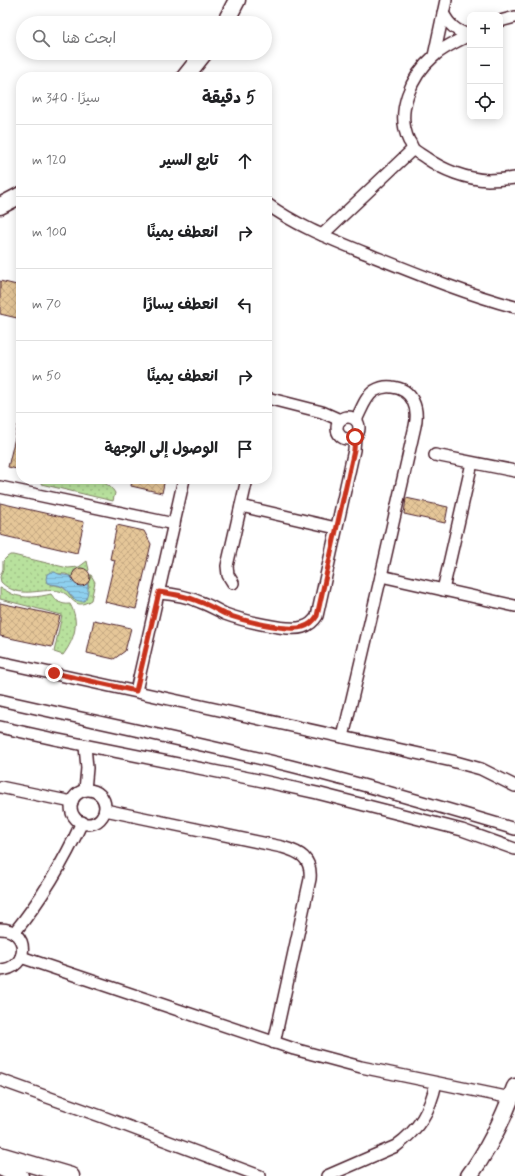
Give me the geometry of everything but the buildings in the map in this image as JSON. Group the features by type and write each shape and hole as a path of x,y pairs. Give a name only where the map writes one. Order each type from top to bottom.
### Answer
{"main road":[{"path":"229,16 237,0"},
{"path":"189,72 198,60"},
{"path":"0,206 16,198"},
{"path":"469,1176 482,1157 499,1126 513,1093"},
{"path":"0,1155 72,1176"},
{"path":"0,1167 20,1176"}],"street":[{"path":"434,56 446,0"},
{"path":"443,12 447,21 453,28 460,33 467,35"},
{"path":"503,21 515,17"},
{"path":"467,36 450,44 434,56 424,66 413,83 405,101 403,117 406,134 413,149 435,164 460,175 487,180 515,178"},
{"path":"322,235 413,149"},
{"path":"272,207 299,224 322,235 417,274 465,292 515,306"},
{"path":"342,737 416,426 417,418 415,403 411,396 398,387 390,386 382,388 369,396 356,420"},
{"path":"272,399 322,412 340,420"},
{"path":"159,592 188,598 226,614 272,626 296,628 304,627 312,623 317,616 354,450 355,437 359,429 358,422 353,418 346,417 340,420 337,426 340,435 346,439 355,437"},
{"path":"435,455 515,471"},
{"path":"443,590 472,463"},
{"path":"136,691 183,484"},
{"path":"233,583 228,575 227,566 246,484"},
{"path":"0,487 174,524"},
{"path":"240,506 336,528"},
{"path":"381,576 515,606"},
{"path":"0,662 452,760 481,769 515,786"},
{"path":"0,700 197,743 292,766 515,829"},
{"path":"0,727 317,794 462,830 515,849"},
{"path":"85,746 87,768 85,790"},
{"path":"0,787 72,802"},
{"path":"85,790 98,793 104,801 104,810 100,819 92,823 78,820 72,812 72,802 77,794 85,790"},
{"path":"104,810 282,847 292,850 305,858 310,866 310,880 274,1043"},
{"path":"14,933 59,869 82,822"},
{"path":"0,929 5,929 14,933 21,941 22,946 19,961 11,968 0,970"},
{"path":"21,957 274,1043 361,1067 436,1083 513,1093"},
{"path":"0,1080 103,1116 260,1176"},
{"path":"327,1176 396,1146 404,1140 425,1114 434,1094 436,1083"}],"green space":[{"path":"41,484 106,484 115,493 113,501"},
{"path":"10,555 68,568 79,567 87,561 89,570 87,572 82,569 78,569 74,571 72,577 66,574 58,574 51,585 64,588 73,599 89,587 89,575 91,575 95,582 91,600 80,604 59,591 15,591 1,582 0,577 3,569 3,561"},
{"path":"0,588 21,597 37,597 51,594 59,602 70,604 75,617 75,630 71,643 63,655 54,652 62,615 0,599"}],"water":[{"path":"51,572 72,577 74,582 78,585 85,585 87,583 88,592 84,601 74,599 66,589 61,586 47,583 47,574"}],"route":[{"path":"54,673 136,691 159,592 188,598 226,614 261,624 300,628 312,623 317,616 354,450 355,437"}]}
